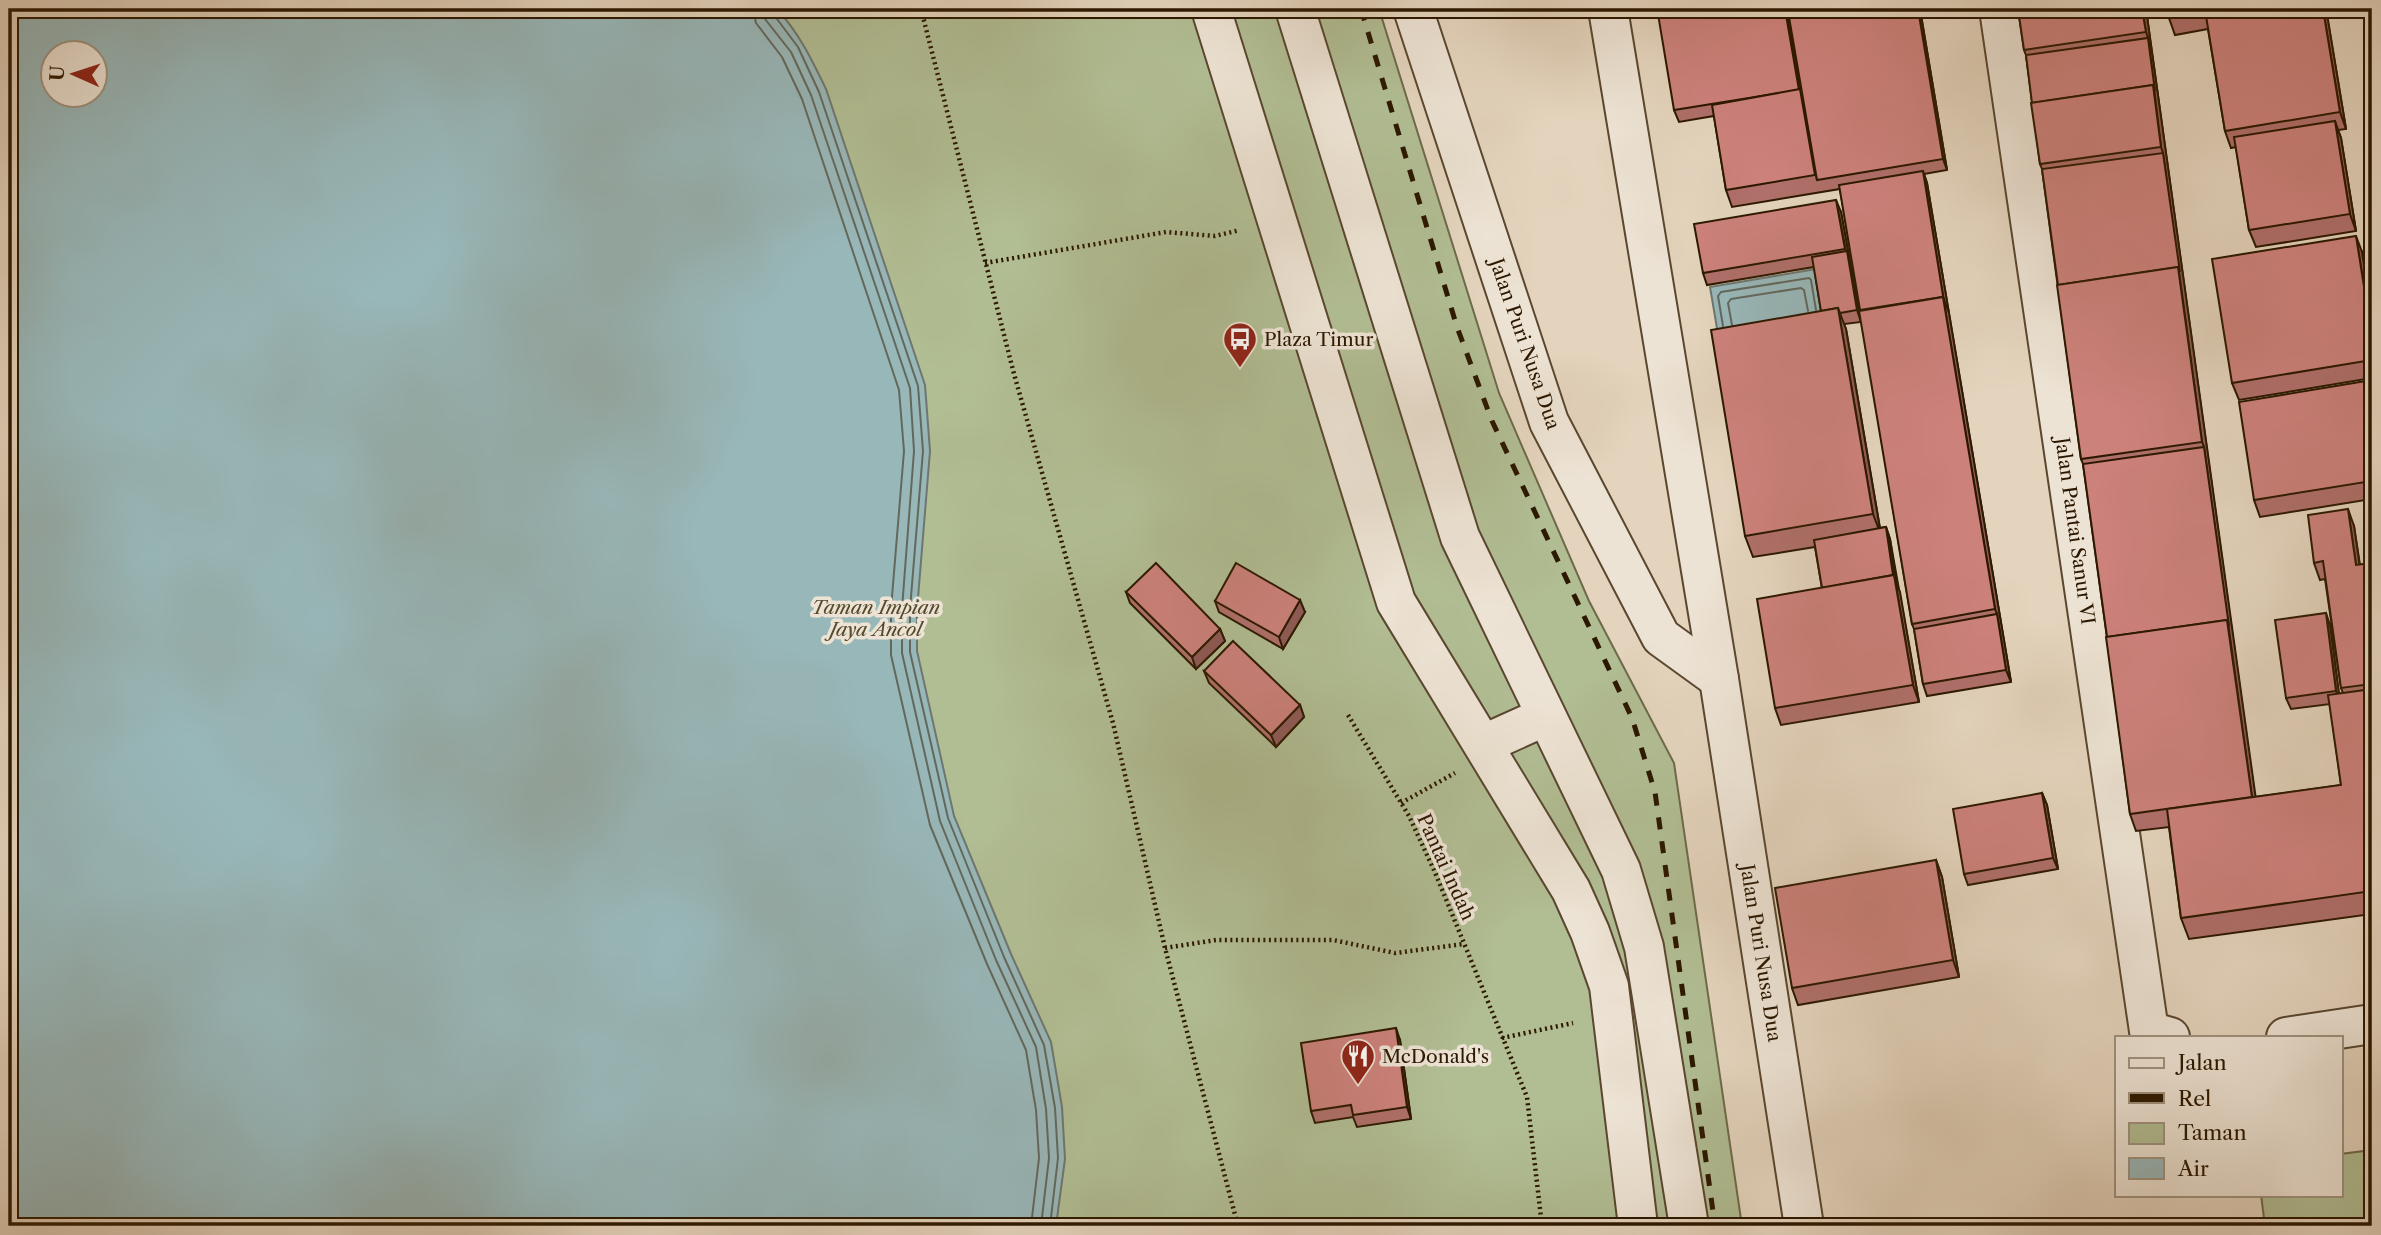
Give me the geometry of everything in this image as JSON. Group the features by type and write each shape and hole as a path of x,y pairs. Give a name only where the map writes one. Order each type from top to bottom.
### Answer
{"street":[{"path":"1211,9 1396,602 1572,890 1609,986 1637,1226"},
{"path":"1295,9 1460,537 1621,870 1644,947 1689,1226"},
{"name":"Jalan Puri Nusa Dua","path":"1413,9 1549,422 1661,637 1719,679"},
{"name":"Jalan Puri Nusa Dua","path":"1608,9 1719,679 1804,1226"},
{"name":"Jalan Pantai Sanur VI","path":"1999,9 2149,1031 2166,1036"},
{"path":"1486,749 1546,716"},
{"path":"2293,1036 2372,1024"}],"path":[{"path":"921,9 1014,374 1113,723 1165,948 1238,1226"},
{"path":"985,263 1166,232 1215,236 1278,222"},
{"name":"Pantai Indah","path":"1348,715 1401,803 1434,870 1527,1097 1542,1226"},
{"path":"1401,803 1486,749"},
{"path":"1165,948 1216,940 1333,940 1395,953 1464,944"},
{"path":"1502,1038 1561,1024 1612,1020"}],"green space":[{"name":"Taman Impian Jaya Ancol","path":"9,9 1379,9 1499,393 1589,601 1674,763 1742,1226 9,1226"},
{"path":"2372,1150 2372,1226 2265,1226 2261,1196 2342,1196 2342,1154"}],"water":[{"path":"9,9 777,9 785,18 810,57 826,89 925,385 930,451 917,610 917,651 954,816 1051,1042 1062,1107 1065,1159 1056,1226 9,1226"},
{"path":"1816,269 1826,327 1720,346 1710,287"}],"building":[{"path":"1688,9 1785,9 1799,90 1674,110 1658,14"},
{"path":"1840,9 1918,9 1943,159 1817,180 1789,17"},
{"path":"2018,9 2142,9 2146,32 2024,50"},
{"path":"2168,9 2225,9 2169,18"},
{"path":"2249,9 2323,9 2340,112 2225,131 2206,16"},
{"path":"2148,38 2155,91 2153,85 2032,103 2026,55"},
{"path":"2153,85 2161,147 2040,164 2031,103"},
{"path":"1800,89 1815,175 1726,190 1712,105"},
{"path":"2335,121 2350,214 2249,230 2234,137"},
{"path":"2163,153 2180,272 2178,267 2058,285 2042,169"},
{"path":"1923,171 1944,302 1943,297 1860,310 1839,185"},
{"path":"1836,200 1845,249 1703,273 1694,224"},
{"path":"2356,236 2372,337 2372,360 2232,383 2212,259"},
{"path":"1847,251 1857,310 1840,313 1838,308 1821,311 1812,257"},
{"path":"2178,267 2202,442 2081,459 2057,285"},
{"path":"1943,297 1995,609 1912,624 1859,311"},
{"path":"1838,308 1873,514 1745,536 1711,330"},
{"path":"2372,380 2372,481 2254,500 2239,402"},
{"path":"2204,447 2229,626 2227,620 2107,637 2083,464"},
{"path":"2348,509 2356,565 2372,563 2372,638 2366,639 2372,684 2341,688 2323,561 2314,563 2308,515"},
{"path":"1886,527 1893,575 1822,588 1814,540"},
{"path":"1156,563 1220,629 1192,657 1126,592"},
{"path":"1236,563 1300,600 1279,637 1215,601"},
{"path":"1894,575 1913,685 1775,708 1757,599"},
{"path":"2326,613 2336,691 2286,698 2275,620"},
{"path":"1997,614 2006,670 1923,684 1914,629"},
{"path":"2227,620 2252,797 2130,814 2106,637"},
{"path":"1233,641 1300,705 1271,735 1204,671"},
{"path":"2372,689 2372,891 2181,918 2167,809 2341,785 2328,695"},
{"path":"2042,793 2053,858 1964,874 1953,809"},
{"path":"1936,860 1953,960 1792,988 1775,888"},
{"name":"McDonald's","path":"1396,1028 1407,1107 1353,1115 1351,1105 1311,1111 1301,1043"}],"railway":[{"path":"1361,9 1457,327 1492,421 1632,718 1655,792 1715,1226"}],"place":[{"name":"Plaza Timur","path":"1240,369"},
{"name":"McDonald's","path":"1358,1086"}]}
